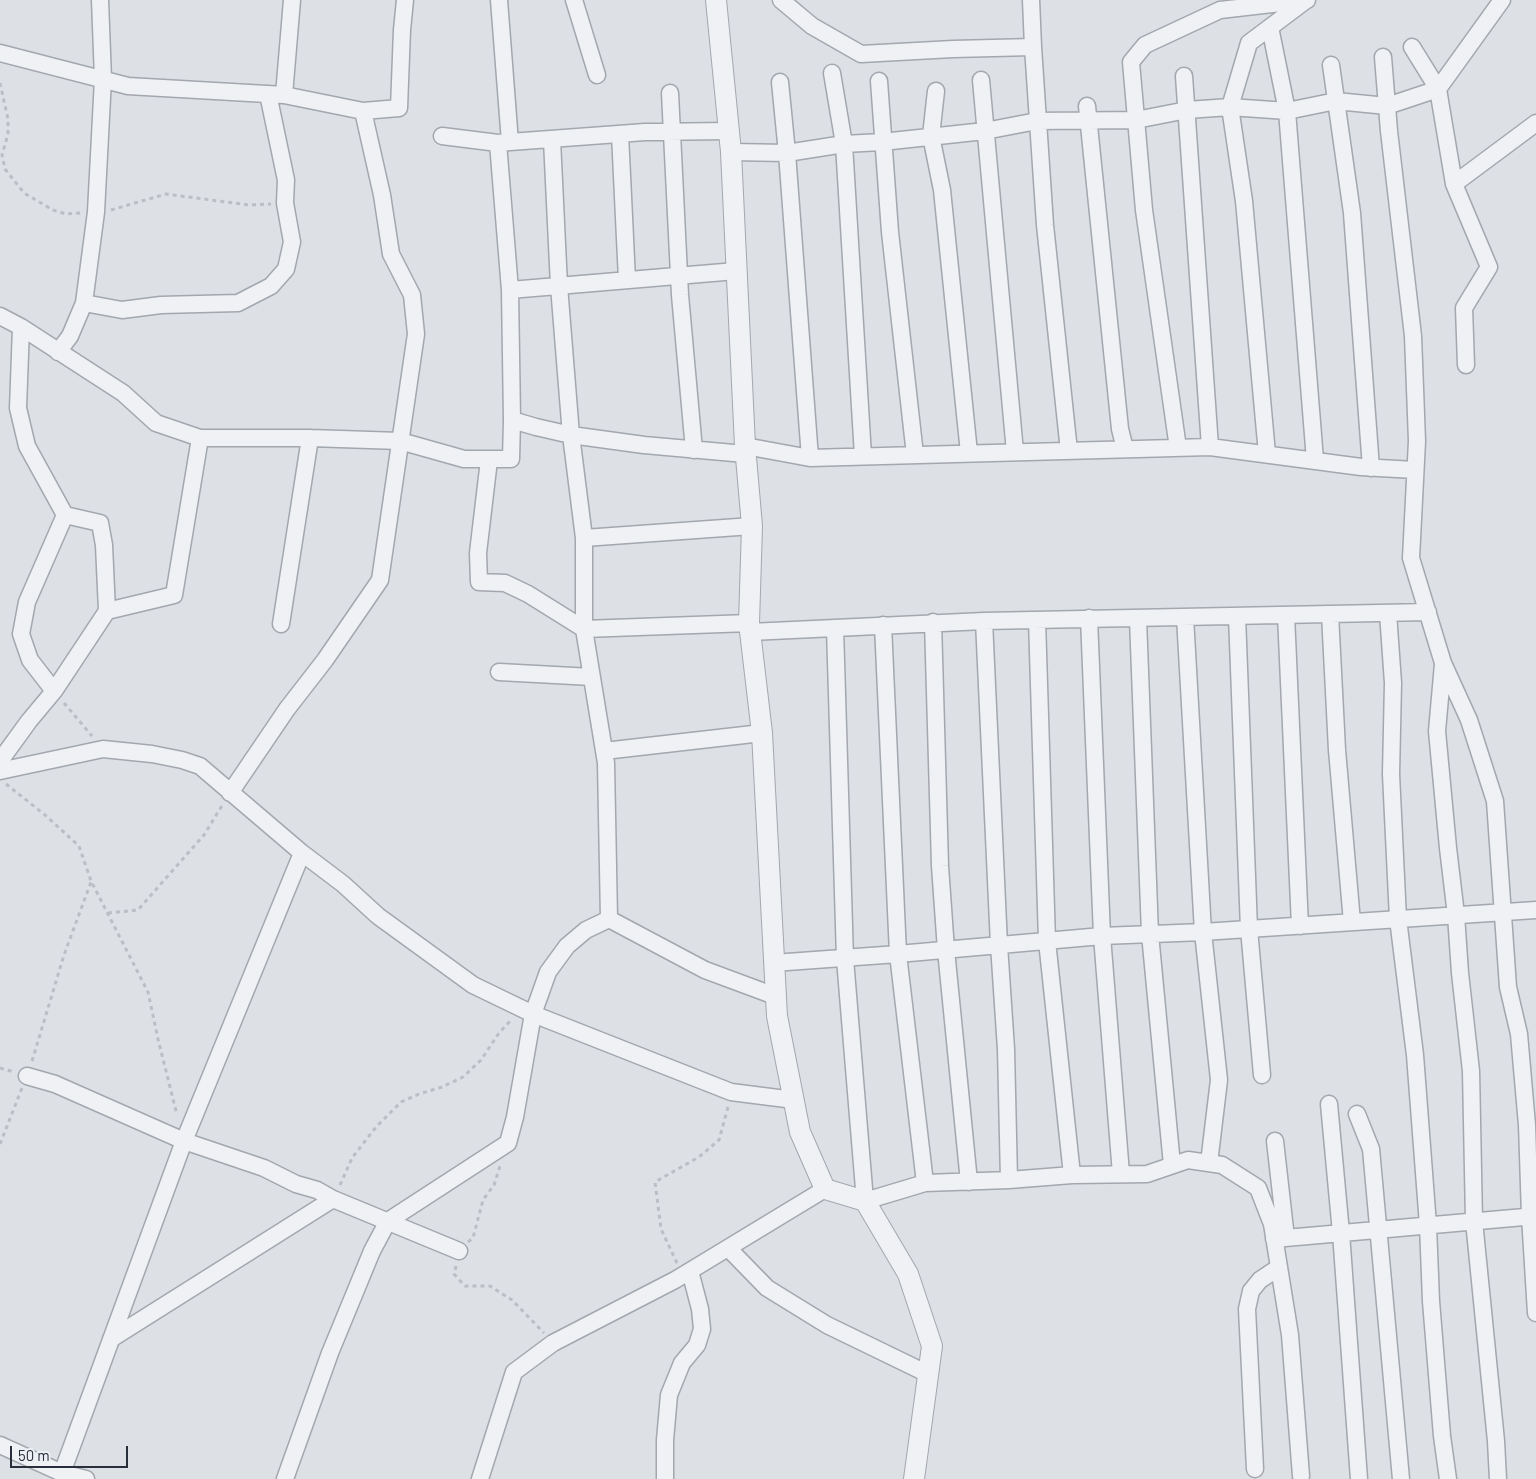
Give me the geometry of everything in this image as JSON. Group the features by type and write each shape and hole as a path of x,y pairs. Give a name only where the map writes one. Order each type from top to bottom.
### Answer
{"street":[{"path":"58,352 70,336 84,304 96,212 104,79 100,0"},
{"path":"284,95 292,0"},
{"path":"0,53 128,86 284,95 362,111 399,108 405,0"},
{"path":"0,316 21,327 122,393 156,423 200,438 310,438 400,441 464,459 511,459 510,290 499,0"},
{"path":"574,0 597,75"},
{"path":"716,0 731,152 745,450 752,526 749,627 762,733 777,1016 800,1132 825,1189"},
{"path":"781,0 812,26 861,54 1033,47"},
{"path":"1031,0 1037,122 1045,225 1069,451"},
{"path":"1267,454 1244,201 1230,107 1249,43 1307,0"},
{"path":"1178,448 1144,210 1131,62 1145,45 1220,10 1307,0"},
{"path":"731,152 787,154 844,144 985,131 1087,113 1136,120 1187,110 1230,107 1287,111 1336,101 1387,106 1438,89 1502,0"},
{"path":"1270,28 1287,111 1315,460"},
{"path":"1412,46 1438,89 1454,184 1489,267 1464,308 1466,365"},
{"path":"1383,57 1413,336 1416,441 1411,558 1443,662 1469,720 1495,802 1508,986 1519,1034 1533,1216 1536,1313"},
{"path":"1331,65 1352,213 1371,468"},
{"path":"832,73 844,144 863,456"},
{"path":"1184,76 1210,447"},
{"path":"981,80 1015,452"},
{"path":"878,81 891,242 915,455"},
{"path":"780,82 810,458"},
{"path":"936,91 931,136 942,190 969,454"},
{"path":"670,93 679,275 694,450"},
{"path":"84,304 122,310 161,305 238,303 270,286 286,269 292,242 285,203 286,180 268,94"},
{"path":"230,792 380,580 416,334 412,295 391,254 382,196 362,111"},
{"path":"1087,113 1120,429 1125,449"},
{"path":"1454,184 1536,123"},
{"path":"442,136 504,142 645,132 728,131"},
{"path":"620,134 627,280"},
{"path":"552,140 559,286 571,435 584,538 584,629 606,763 610,919"},
{"path":"510,290 736,271"},
{"path":"0,761 54,691 107,611 104,545 100,523 65,515 27,446 18,408 21,327"},
{"path":"512,420 571,435 694,450 745,450 810,458 1210,447 1371,468 1415,470"},
{"path":"107,611 174,595 200,438"},
{"path":"280,624 310,438"},
{"path":"489,460 478,553 479,582 505,583 528,594 584,629 835,628 933,622 1428,612"},
{"path":"54,691 30,660 21,634 27,602 65,515"},
{"path":"584,538 752,526"},
{"path":"1388,613 1393,683 1391,774 1398,919 1415,1055 1428,1225 1431,1302 1442,1436 1448,1479"},
{"path":"1330,614 1337,750 1352,922"},
{"path":"1286,615 1300,926"},
{"path":"1237,616 1249,929 1262,1075"},
{"path":"1185,617 1203,932 1219,1080 1209,1163"},
{"path":"1089,618 1102,936 1121,1174"},
{"path":"1138,619 1150,934 1172,1165"},
{"path":"1037,620 1047,941 1072,1175"},
{"path":"984,621 999,945 1006,1049 1009,1180"},
{"path":"933,622 940,866 946,950 969,1182"},
{"path":"884,625 898,954 925,1183"},
{"path":"835,628 844,959 865,1201 908,1274 932,1346 914,1479"},
{"path":"1443,662 1437,731 1471,1071 1474,1221 1498,1479"},
{"path":"499,672 592,677"},
{"path":"604,751 762,733"},
{"path":"0,771 103,749 152,754 200,766 302,853 343,884 378,916 472,985 533,1014 731,1092 794,1100"},
{"path":"62,1473 184,1141 302,853"},
{"path":"773,963 844,959 1102,936 1203,932 1536,910"},
{"path":"610,919 705,970 776,996"},
{"path":"285,1479 330,1353 372,1251 388,1221 508,1143 515,1117 533,1014 548,972 567,946 586,930 610,919"},
{"path":"27,1076 55,1084 184,1141 264,1168 296,1184 317,1190 333,1199 459,1251"},
{"path":"1329,1104 1341,1233 1359,1479"},
{"path":"1357,1114 1371,1149 1401,1479"},
{"path":"1275,1140 1280,1238 1278,1268 1290,1335 1301,1476"},
{"path":"480,1479 514,1372 553,1343 686,1273 825,1189 865,1201 925,1183 1009,1180 1072,1175 1147,1174 1188,1160 1222,1165 1258,1188 1272,1224 1280,1238"},
{"path":"111,1339 333,1199"},
{"path":"1280,1238 1533,1216"},
{"path":"728,1248 767,1288 827,1325 928,1374"},
{"path":"1255,1468 1247,1309 1251,1291 1260,1280 1278,1268"},
{"path":"664,1479 669,1395 682,1363 697,1346 702,1329 700,1309 686,1273"},
{"path":"0,1445 62,1473 86,1479"}],"path":[{"path":"0,83 6,102 8,119 8,134 2,155 5,168 24,193 53,210 66,214 113,210 166,194 250,205 285,203"},
{"path":"54,691 103,749"},
{"path":"0,779 45,815 79,846 91,881 148,992 184,1141"},
{"path":"108,913 138,910 204,835 230,792"},
{"path":"0,1144 27,1076 64,955 91,881"},
{"path":"333,1199 352,1158 376,1127 400,1102 442,1087 463,1077 482,1060 499,1033 510,1020 533,1014"},
{"path":"686,1273 661,1229 656,1182 699,1157 720,1140 731,1092"},
{"path":"508,1143 494,1186 483,1200 473,1238 459,1251 454,1274 465,1286 490,1286 505,1295 553,1343"}]}
